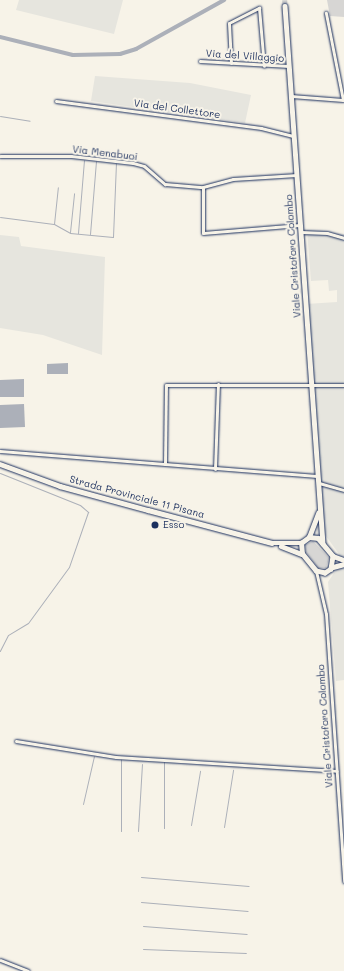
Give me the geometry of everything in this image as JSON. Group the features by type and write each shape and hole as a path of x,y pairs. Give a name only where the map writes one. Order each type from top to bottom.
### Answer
{"street":[{"name":"Viale Cristoforo Colombo","path":"285,6 318,483 318,506 323,544"},
{"path":"231,63 229,23 259,8 264,66"},
{"path":"291,96 343,100 326,13"},
{"name":"Via del Villaggio","path":"200,61 264,66 289,66"},
{"name":"Via del Collettore","path":"56,101 261,128 294,136"},
{"name":"Via Menabuoi","path":"0,156 71,156 133,163 144,166 165,184 203,187 233,180 297,175"},
{"path":"203,187 203,233 300,225"},
{"path":"301,232 326,233 344,238"},
{"path":"215,469 218,384"},
{"path":"165,464 166,385 218,384 311,387 344,385"},
{"path":"0,451 317,476"},
{"name":"Strada Provinciale 11 Pisana","path":"0,464 60,486 272,543 302,554"},
{"path":"318,483 344,490"},
{"name":"Viale Cristoforo Colombo","path":"309,537 314,530 318,506"},
{"path":"344,560 333,556 318,538 309,537 301,543 302,554 316,571 325,573 333,567 344,564"},
{"name":"Strada Provinciale 11 Pisana","path":"272,543 301,543"},
{"path":"333,556 333,567"},
{"name":"Viale Cristoforo Colombo","path":"316,571 326,614 344,880"},
{"path":"16,741 116,757 337,771"},
{"path":"0,960 28,971"}],"shaded area":[{"path":"19,0 123,0 114,34 16,10"},
{"path":"327,0 344,0 344,17 330,16"},
{"path":"95,76 190,83 251,95 245,123 91,101"},
{"path":"307,230 344,234 344,680 336,681 328,582 338,567 339,554 323,532 306,304 337,302 337,290 329,291 328,280 311,281"},
{"path":"0,235 19,237 21,246 105,257 102,355 43,335 0,328"},
{"path":"68,363 68,374 47,374 47,364"},
{"path":"24,379 24,397 0,397 0,380"},
{"path":"24,404 25,427 0,428 0,405"},
{"path":"313,541 329,558 326,568 318,568 306,552 305,545"}],"waterway":[{"path":"0,37 73,55 120,54 136,49 224,0"},
{"path":"0,116 30,121"},
{"path":"78,233 84,160"},
{"path":"90,234 96,161"},
{"path":"0,217 54,224 70,233 113,237 116,163"},
{"path":"54,224 58,187"},
{"path":"70,232 74,193"},
{"path":"0,473 80,505 88,512 69,567 28,623 8,635 0,651"},
{"path":"83,804 94,756"},
{"path":"121,759 121,831"},
{"path":"164,762 164,828"},
{"path":"138,831 142,764"},
{"path":"224,827 233,770"},
{"path":"191,825 200,771"},
{"path":"141,877 249,886"},
{"path":"141,902 248,911"},
{"path":"143,926 247,934"},
{"path":"143,949 246,953"}],"tunnel":[{"path":"285,0 285,6"}],"place":[{"name":"Esso","path":"155,525"}]}
